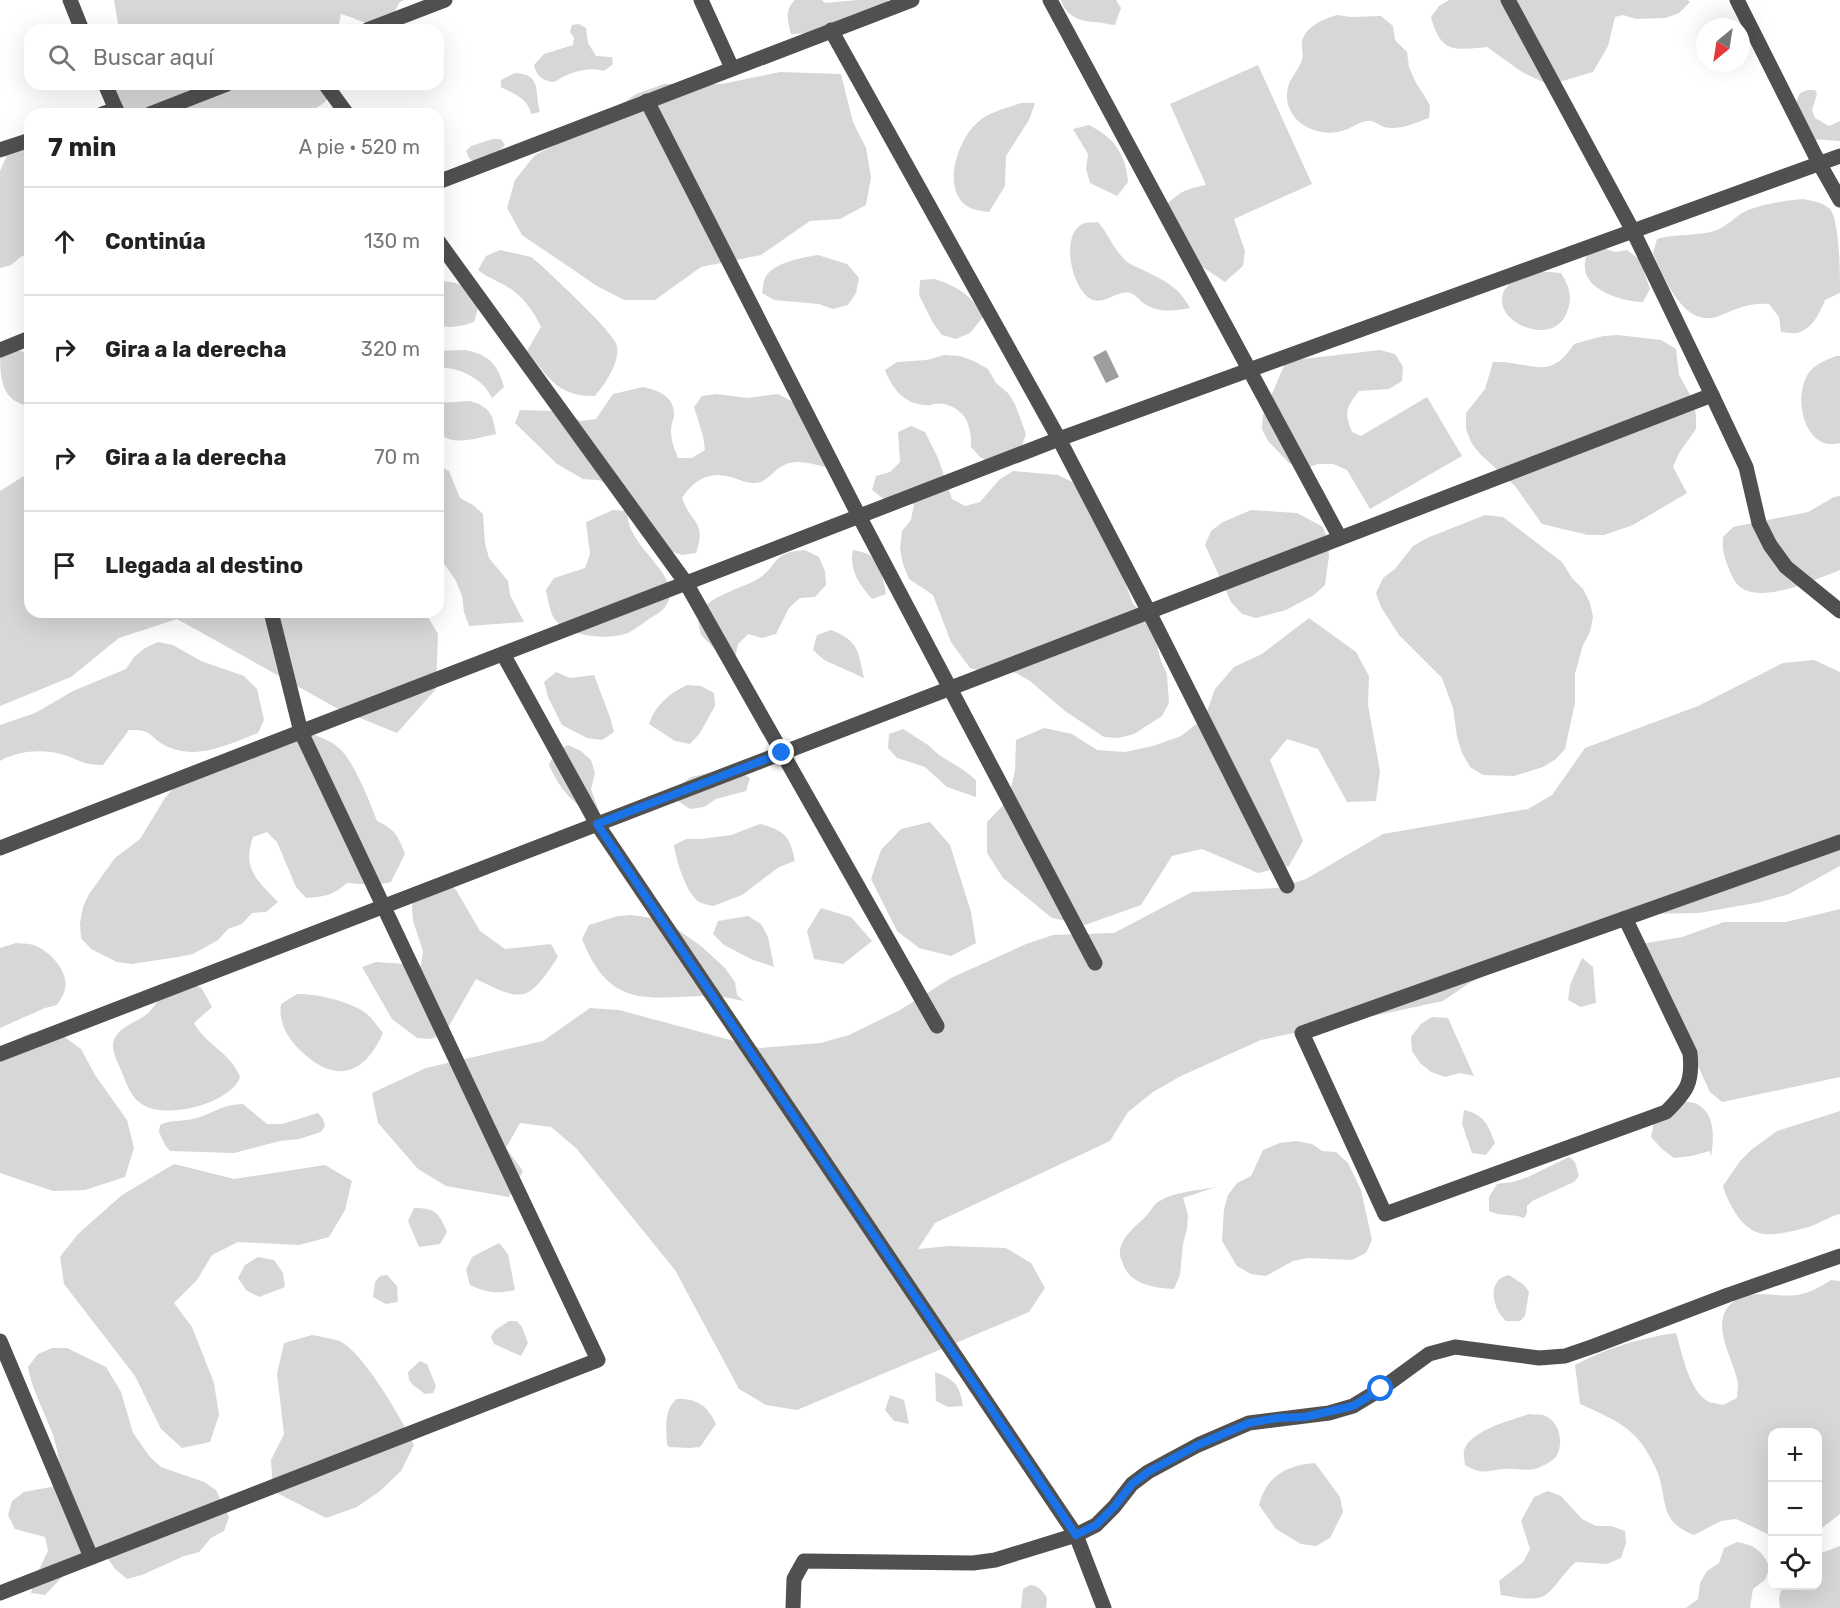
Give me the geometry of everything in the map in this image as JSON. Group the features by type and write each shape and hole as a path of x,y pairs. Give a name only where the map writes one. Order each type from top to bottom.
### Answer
{"street":[{"path":"70,0 80,24"},
{"path":"383,24 445,0"},
{"path":"701,0 732,68"},
{"path":"444,180 912,0"},
{"path":"1050,0 1251,369 1340,538"},
{"path":"1508,0 1633,231 1712,395 1746,467 1759,523 1770,545 1786,567 1840,611"},
{"path":"1737,0 1840,201"},
{"path":"831,30 1059,439 1287,886"},
{"path":"106,90 111,108"},
{"path":"165,108 212,90"},
{"path":"329,90 343,108"},
{"path":"647,101 859,516 1095,963"},
{"path":"0,150 24,142"},
{"path":"0,848 1059,439 1840,156"},
{"path":"444,249 686,583 937,1026"},
{"path":"0,350 24,340"},
{"path":"0,1054 1712,395"},
{"path":"0,1593 598,1360 301,732 272,618"},
{"path":"503,654 597,824 1076,1535 1104,1608"},
{"path":"1625,918 1690,1053 1692,1072 1683,1096 1666,1112 1385,1214 1302,1033 1625,918 1840,842"},
{"path":"793,1608 794,1579 804,1561 973,1563 995,1560 1076,1535 1096,1525 1132,1484 1148,1472 1198,1445 1249,1423 1317,1415 1353,1406 1429,1354 1455,1347 1539,1358 1565,1356 1840,1256"},
{"path":"1,1347 91,1557"}],"shaded area":[{"path":"114,0 404,0 400,2 387,24 368,24 341,14 339,24 118,24"},
{"path":"795,0 822,0 825,3 888,0 880,13 813,33 791,34 788,12"},
{"path":"1061,0 1116,0 1121,8 1115,25 1112,25 1084,21 1074,17 1066,10"},
{"path":"1449,0 1688,0 1690,2 1679,13 1666,18 1636,19 1623,15 1615,17 1608,46 1593,72 1549,85 1522,72 1487,47 1457,49 1444,44 1439,38 1431,17 1439,6"},
{"path":"1337,15 1381,16 1393,26 1395,40 1407,52 1409,67 1415,81 1430,105 1429,118 1395,128 1367,121 1331,133 1320,132 1300,123 1293,115 1287,96 1289,84 1302,60 1304,36 1311,27"},
{"path":"579,24 586,28 588,43 596,56 612,57 613,64 604,71 591,69 578,71 554,82 541,77 534,65 544,54 573,45 574,38 570,32 572,25"},
{"path":"1258,65 1312,184 1234,219 1245,251 1243,266 1225,282 1189,258 1166,205 1184,191 1206,185 1170,104"},
{"path":"780,72 841,74 853,122 866,148 871,177 866,205 840,219 810,221 761,255 701,267 655,300 624,300 597,286 522,235 507,208 515,180 535,155 588,129 636,94 664,84 722,84"},
{"path":"515,73 524,74 534,81 540,112 531,114 524,100 501,87 501,80"},
{"path":"109,90 332,90 323,104 317,108 114,108"},
{"path":"1815,90 1817,94 1812,110 1815,118 1829,126 1840,121 1840,141 1812,139 1802,123 1797,105 1800,93"},
{"path":"1021,103 1035,103 1029,120 1006,156 1005,186 989,212 969,207 957,194 954,184 956,161 965,139 971,129 982,119"},
{"path":"1089,125 1112,141 1125,163 1128,182 1117,196 1090,183 1086,169 1088,154 1073,129"},
{"path":"24,134 24,256 11,265 0,268 0,171 11,146"},
{"path":"493,139 501,139 505,145 493,157 474,163 469,158 466,151 471,146"},
{"path":"1803,199 1817,202 1830,209 1838,236 1840,273 1840,293 1825,300 1818,316 1806,329 1794,333 1781,332 1779,317 1769,304 1748,305 1716,317 1704,318 1684,307 1662,274 1653,253 1657,239 1710,232 1721,228 1750,209"},
{"path":"1098,222 1126,261 1170,285 1181,294 1190,308 1156,309 1130,293 1096,301 1084,293 1073,273 1070,248 1072,237 1077,228 1085,223"},
{"path":"1602,248 1616,252 1627,250 1640,260 1650,289 1643,302 1626,300 1608,294 1587,277 1585,263 1587,254"},
{"path":"500,250 531,257 584,306 613,339 617,346 614,366 595,396 572,393 555,384 527,351 541,327 536,317 515,292 478,270 486,256"},
{"path":"818,255 847,264 859,278 856,293 848,305 833,309 819,304 774,300 762,293 765,278 774,268 781,264"},
{"path":"1536,271 1561,273 1569,292 1570,301 1567,312 1560,323 1549,329 1537,330 1524,327 1505,311 1502,301 1510,281"},
{"path":"935,279 964,293 979,309 983,317 970,333 956,339 942,335 933,323 919,295 920,280"},
{"path":"444,282 459,284 467,290 478,308 474,322 452,327 444,326"},
{"path":"1618,335 1661,340 1676,349 1679,375 1693,400 1696,415 1696,429 1679,453 1673,467 1687,493 1633,525 1604,535 1588,535 1542,524 1515,486 1472,444 1466,429 1466,413 1485,389 1493,362 1547,367 1565,356 1574,344 1603,336"},
{"path":"0,349 24,352 24,405 7,393 0,369"},
{"path":"465,350 486,357 499,372 504,387 492,398 484,386 474,378 450,368 444,368 444,351"},
{"path":"1106,350 1119,377 1106,383 1093,357"},
{"path":"1380,350 1395,354 1403,367 1402,381 1389,389 1359,391 1351,401 1347,415 1352,432 1361,436 1427,397 1462,456 1370,509 1347,470 1333,464 1318,464 1303,469 1289,463 1268,441 1262,429 1263,415 1286,361"},
{"path":"944,355 960,356 988,369 996,383 1008,393 1015,404 1026,434 1021,448 996,463 981,458 971,447 969,426 958,410 942,404 927,405 911,402 895,389 885,370 897,362 927,360"},
{"path":"1840,356 1840,443 1827,444 1817,439 1809,430 1804,418 1802,392 1811,370"},
{"path":"643,387 655,390 669,399 672,404 674,416 671,428 672,437 678,458 692,458 705,450 694,407 702,396 717,394 747,398 778,394 791,401 822,435 830,468 795,462 784,465 758,483 718,475 698,481 682,498 699,528 700,535 696,553 682,555 654,546 628,512 633,534 665,576 669,586 669,600 659,613 630,632 602,637 581,634 571,631 556,621 546,590 554,578 585,568 590,554 586,522 613,510 627,511 613,486 598,480 583,479 557,464 515,423 520,410 553,411 581,421 596,419 613,394"},
{"path":"470,401 482,406 489,412 496,434 459,441 444,436 444,403"},
{"path":"911,426 925,432 938,458 952,499 965,506 980,502 999,480 1013,471 1058,475 1085,488 1106,530 1133,604 1150,618 1161,661 1167,674 1169,703 1162,716 1134,734 1118,738 1104,737 1065,711 1030,681 1016,673 1001,670 985,672 970,668 951,642 933,595 909,579 903,564 900,548 902,531 911,520 914,504 900,497 884,499 872,490 876,476 890,472 900,462 898,432"},
{"path":"444,468 449,471 460,498 483,514 485,543 489,558 508,581 510,595 524,622 469,626 456,581 444,564"},
{"path":"24,476 24,618 429,618 438,634 436,689 397,733 340,710 177,619 119,638 71,677 0,706 0,491"},
{"path":"1840,496 1840,570 1793,588 1767,593 1745,590 1737,584 1727,565 1723,546 1723,537 1733,527 1808,512"},
{"path":"1251,510 1297,513 1323,527 1328,541 1329,556 1325,585 1314,595 1286,610 1256,618 1242,614 1231,602 1205,545 1211,531 1223,522"},
{"path":"1485,515 1503,517 1562,562 1572,578 1583,589 1590,603 1593,617 1575,674 1575,703 1565,749 1556,759 1543,767 1514,776 1483,775 1470,767 1462,753 1453,708 1442,678 1399,635 1381,607 1376,593 1383,578 1395,569 1413,546 1427,538"},
{"path":"805,550 819,557 825,571 826,585 815,597 800,598 789,608 776,634 762,638 748,634 738,644 735,658 718,651 703,637 700,632 699,617 710,602 756,580 780,557 794,551"},
{"path":"853,550 868,554 876,562 883,578 886,594 872,599 863,588 852,564"},
{"path":"1309,618 1356,652 1369,676 1368,705 1380,771 1376,801 1347,802 1318,749 1287,739 1270,760 1303,841 1289,866 1258,873 1202,849 1172,856 1141,905 1085,925 1052,918 1003,878 987,853 987,822 1008,800 1015,771 1016,740 1044,728 1072,734 1097,750 1125,752 1153,746 1181,736 1205,717 1215,689 1234,667 1262,654"},
{"path":"831,630 847,638 856,648 864,678 824,660 813,650 817,635"},
{"path":"158,642 173,645 201,661 244,676 257,689 264,720 258,733 224,746 189,752 166,746 147,732 129,730 103,765 85,763 61,754 46,752 22,753 0,761 0,725 35,713 73,691 126,669 134,657 145,648"},
{"path":"1814,660 1840,672 1840,866 1789,894 1761,902 1699,913 1636,914 1578,927 1471,982 1443,1001 1261,1040 1181,1076 1153,1092 1128,1112 1110,1141 935,1223 918,1249 949,1246 1006,1248 1031,1263 1045,1288 1029,1312 797,1410 766,1405 739,1389 675,1270 576,1148 551,1127 520,1123 506,1148 523,1171 509,1197 446,1186 418,1169 378,1123 372,1093 426,1068 543,1041 590,1008 619,1010 760,1048 821,1043 849,1035 900,1010 951,978 1026,944 1053,935 1114,933 1192,892 1278,888 1306,879 1383,834 1528,809 1552,795 1585,748 1698,706 1783,663"},
{"path":"556,672 570,678 594,675 614,732 602,740 587,738 562,725 548,697 544,682"},
{"path":"687,685 701,686 714,693 715,706 700,733 690,744 675,741 649,724 655,711 664,700"},
{"path":"903,729 976,780 976,797 947,787 925,767 897,758 888,748 889,734"},
{"path":"301,730 322,738 340,749 361,783 377,821 388,827 398,838 405,854 391,882 376,885 347,883 328,895 306,898 296,887 277,842 267,832 253,837 249,858 253,873 278,902 266,912 252,913 242,924 228,929 218,940 193,954 132,964 117,962 91,949 81,938 80,923 83,907 89,894 115,858 140,839 175,786"},
{"path":"568,745 581,751 591,760 595,773 591,789 602,820 570,798 558,783 549,765 555,752"},
{"path":"722,770 737,771 750,778 746,791 716,799 704,807 690,809 678,801 679,786 691,777"},
{"path":"930,822 950,845 971,912 976,943 951,956 919,948 897,931 871,879 881,850 901,829"},
{"path":"760,824 785,835 795,861 779,867 742,895 713,906 694,898 679,867 674,845 686,839 731,835"},
{"path":"444,878 456,890 480,931 505,949 551,944 558,957 539,983 524,994 505,992 476,979 445,1033 431,1039 417,1038 392,1019 362,967 376,962 421,965 423,951 413,921 412,906 415,892"},
{"path":"821,908 851,917 872,941 843,964 814,959 807,931"},
{"path":"1840,909 1840,1077 1722,1102 1710,1092 1641,944 1682,937 1724,922 1786,922"},
{"path":"632,915 664,920 701,946 725,968 735,982 737,995 744,1001 716,996 650,997 634,995 619,989 606,979 593,962 582,939 589,925 618,916"},
{"path":"748,916 761,924 768,937 774,967 751,959 724,945 713,934 718,921"},
{"path":"16,943 34,945 54,959 65,978 63,996 57,1005 0,1028 0,948"},
{"path":"1582,958 1593,967 1596,1003 1581,1007 1568,1000 1570,985"},
{"path":"196,985 202,989 212,1007 194,1023 231,1062 240,1077 234,1087 210,1102 178,1110 149,1108 136,1099 128,1087 114,1054 115,1038 122,1029 150,1011 166,989"},
{"path":"297,994 343,1002 369,1016 383,1033 367,1059 347,1070 336,1071 313,1061 300,1050 284,1029 280,1010 281,1004"},
{"path":"1432,1017 1448,1018 1474,1076 1460,1073 1445,1077 1431,1072 1420,1063 1412,1051 1411,1037 1421,1024"},
{"path":"31,1033 59,1033 81,1049 95,1075 127,1120 134,1148 125,1177 85,1190 53,1191 0,1173 0,1047"},
{"path":"1682,1101 1697,1104 1708,1114 1713,1135 1711,1157 1710,1151 1674,1158 1651,1137 1654,1122 1653,1108"},
{"path":"243,1104 267,1124 282,1124 318,1113 325,1126 321,1132 299,1139 280,1141 234,1153 170,1151 159,1132 160,1125 164,1123 193,1119 228,1106"},
{"path":"1464,1110 1481,1118 1490,1131 1495,1143 1486,1155 1472,1153 1462,1124"},
{"path":"1840,1111 1840,1214 1809,1227 1776,1234 1759,1233 1746,1226 1732,1207 1723,1186 1740,1161 1777,1131"},
{"path":"1296,1141 1312,1144 1322,1151 1336,1152 1348,1163 1361,1190 1372,1240 1366,1253 1352,1260 1308,1258 1293,1261 1266,1276 1251,1274 1237,1266 1222,1241 1224,1209 1228,1195 1237,1183 1251,1176 1263,1150 1280,1143"},
{"path":"1569,1157 1575,1162 1579,1176 1574,1182 1532,1201 1527,1206 1524,1218 1489,1211 1489,1197 1497,1184 1528,1177"},
{"path":"174,1164 234,1179 325,1165 352,1181 345,1210 329,1237 299,1245 238,1242 212,1255 197,1280 174,1303 192,1327 214,1383 219,1415 210,1442 182,1448 161,1429 135,1376 64,1284 60,1257 78,1234 122,1195"},
{"path":"1216,1187 1183,1198 1188,1215 1187,1229 1180,1275 1174,1289 1150,1286 1130,1275 1120,1256 1121,1246 1126,1236 1155,1205 1179,1193"},
{"path":"414,1208 427,1209 439,1216 447,1232 440,1244 419,1247 408,1221"},
{"path":"499,1243 508,1254 515,1290 492,1292 470,1285 466,1270 472,1257"},
{"path":"258,1257 274,1260 283,1273 285,1287 259,1297 246,1290 238,1278 245,1265"},
{"path":"387,1275 397,1286 398,1302 386,1304 373,1297 375,1282 380,1276"},
{"path":"1509,1275 1524,1285 1529,1292 1525,1316 1520,1321 1506,1321 1501,1316 1495,1302 1494,1288 1497,1282"},
{"path":"1831,1280 1840,1281 1840,1514 1822,1528 1822,1428 1768,1428 1768,1534 1736,1519 1721,1521 1694,1535 1683,1530 1667,1512 1658,1472 1638,1439 1615,1421 1580,1404 1575,1365 1624,1344 1676,1333 1687,1371 1696,1390 1709,1402 1723,1405 1737,1398 1738,1386 1722,1329 1726,1310 1733,1302 1747,1295 1789,1296 1819,1287"},
{"path":"509,1321 517,1321 528,1343 521,1356 494,1344 491,1337 495,1330"},
{"path":"312,1335 339,1341 349,1347 392,1404 414,1445 401,1471 380,1491 357,1507 326,1518 273,1491 271,1460 284,1434 277,1374 284,1343"},
{"path":"52,1348 67,1348 106,1367 121,1392 133,1433 150,1457 161,1467 204,1482 216,1490 229,1517 224,1531 211,1538 199,1552 127,1579 115,1569 106,1556 65,1574 45,1595 31,1593 35,1578 48,1551 45,1537 15,1529 8,1515 12,1501 24,1492 56,1486 59,1470 55,1440 37,1397 28,1367 38,1354"},
{"path":"420,1361 427,1364 436,1386 433,1393 425,1394 409,1380 408,1372"},
{"path":"935,1372 955,1384 963,1406 948,1407 936,1401"},
{"path":"890,1395 904,1400 909,1424 894,1421 885,1410"},
{"path":"677,1399 701,1404 716,1424 700,1447 669,1447 667,1444 668,1413"},
{"path":"1529,1414 1543,1415 1553,1421 1559,1432 1559,1449 1551,1461 1530,1470 1510,1469 1485,1472 1465,1465 1464,1451 1473,1438 1492,1427"},
{"path":"1315,1463 1340,1497 1343,1512 1330,1538 1316,1546 1301,1544 1276,1529 1259,1505 1272,1479 1295,1466"},
{"path":"1548,1491 1561,1496 1582,1519 1596,1526 1611,1526 1625,1531 1626,1543 1621,1558 1607,1564 1576,1562 1548,1593 1538,1598 1501,1595 1499,1581 1523,1562 1530,1549 1521,1521 1534,1497"},
{"path":"1737,1542 1749,1545 1757,1550 1768,1564 1765,1580 1753,1589 1750,1608 1686,1608 1698,1599 1700,1583 1707,1571 1719,1563 1724,1548"},
{"path":"1840,1546 1840,1608 1780,1608 1781,1590 1822,1590 1822,1552"},
{"path":"1030,1585 1038,1587 1044,1593 1047,1598 1046,1608 1021,1608 1023,1589"}],"route":[{"path":"782,753 597,824 1076,1535 1096,1525 1132,1484 1148,1472 1198,1445 1249,1423 1278,1418 1305,1417 1353,1406 1381,1389"}]}
